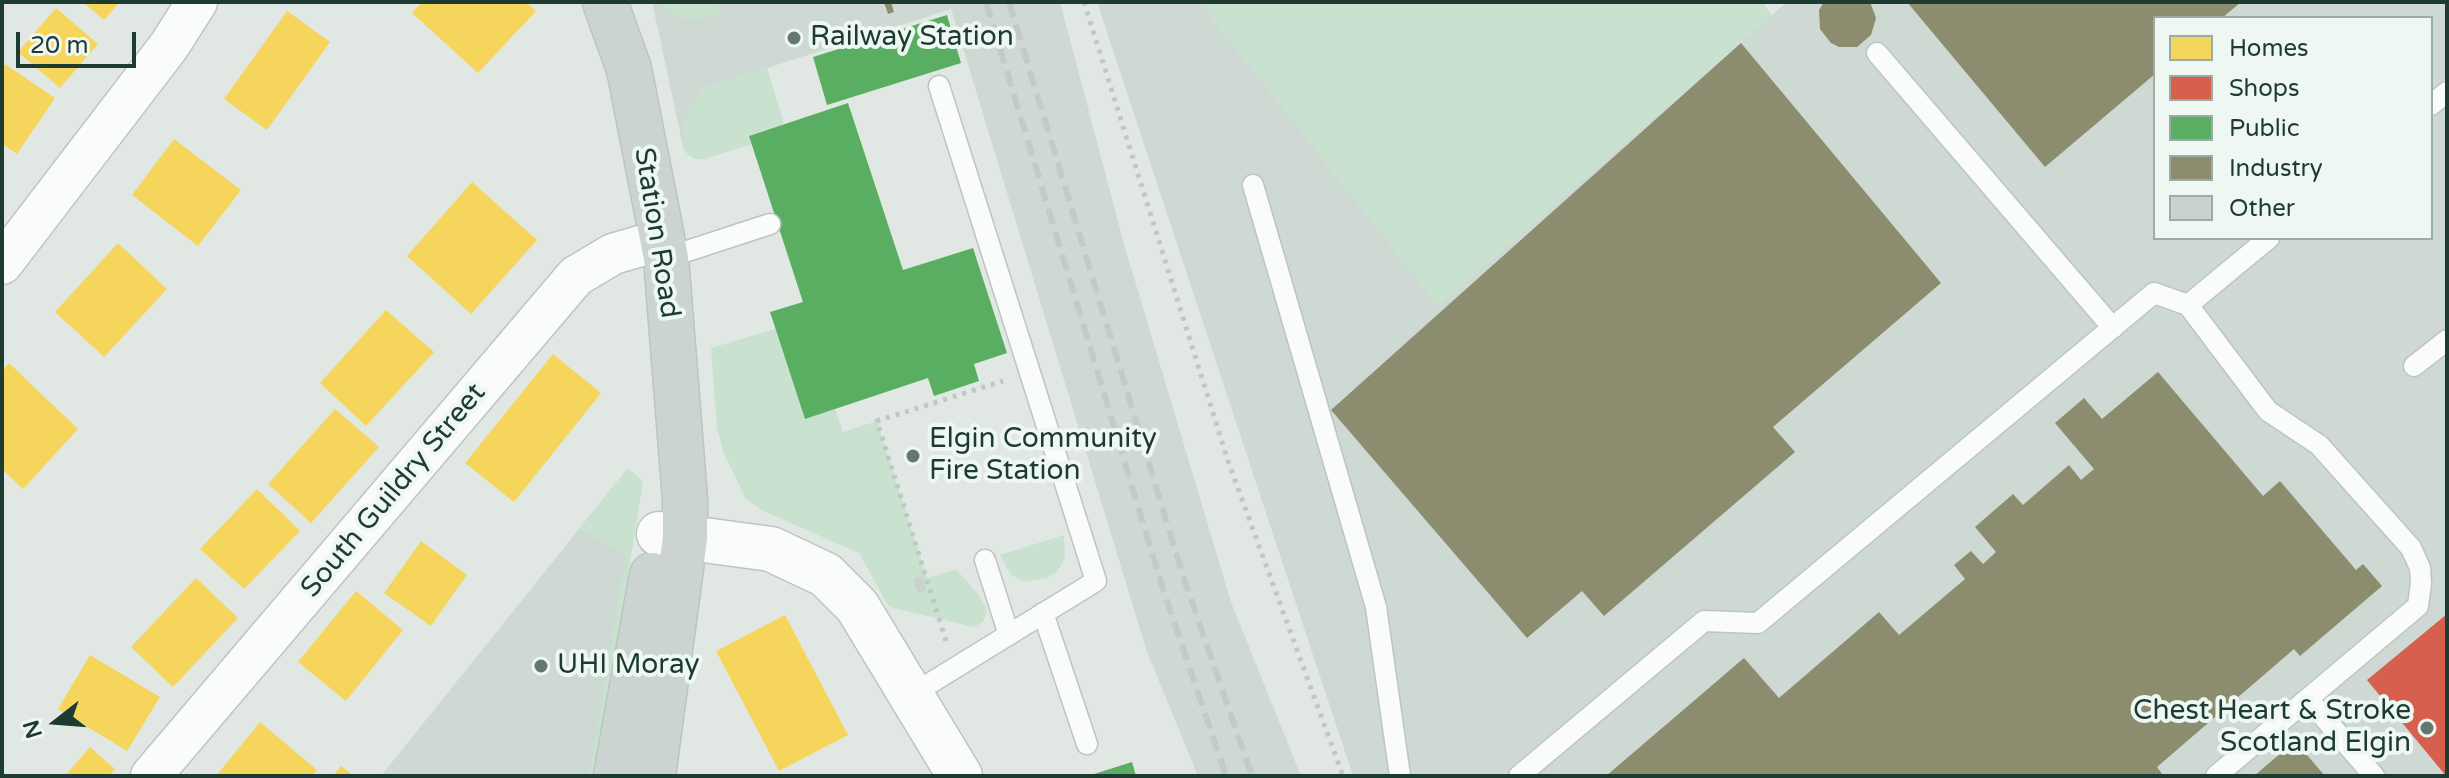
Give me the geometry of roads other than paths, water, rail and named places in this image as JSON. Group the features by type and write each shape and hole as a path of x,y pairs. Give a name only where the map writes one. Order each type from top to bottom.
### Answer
{"main road":[{"name":"Station Road","path":"605,2 629,69 664,249 677,398 672,536 653,776"},
{"name":"Station Road","path":"628,2 629,69"},
{"path":"616,776 672,536"}],"street":[{"path":"2,264 169,46 197,2"},
{"name":"South Guildry Street","path":"151,776 576,276 613,254 664,249"},
{"path":"672,536 771,549 826,575 857,606 960,776"}],"lane":[{"path":"1877,53 2113,328"},
{"path":"911,695 1096,581 939,86"},
{"path":"1253,185 1376,607 1400,776"},
{"path":"664,249 770,224"},
{"path":"2188,305 2267,240"},
{"path":"1519,776 1704,621 1758,623 2154,293 2188,305 2268,411 2319,445 2411,548 2420,568 2418,606 2216,776"},
{"path":"2414,366 2447,340"},
{"path":"985,560 1009,635"},
{"path":"1043,613 1087,744"},
{"path":"2308,699 2374,776"}],"railway":[{"path":"986,2 1162,586 1226,776"},
{"path":"1009,2 1183,576 1252,776"}],"place":[{"name":"Railway Station","path":"794,38"},
{"name":"Elgin Community Fire Station","path":"913,456"},
{"name":"UHI Moray","path":"541,666"},
{"name":"Chest Heart & Stroke Scotland Elgin","path":"2427,728"}]}
